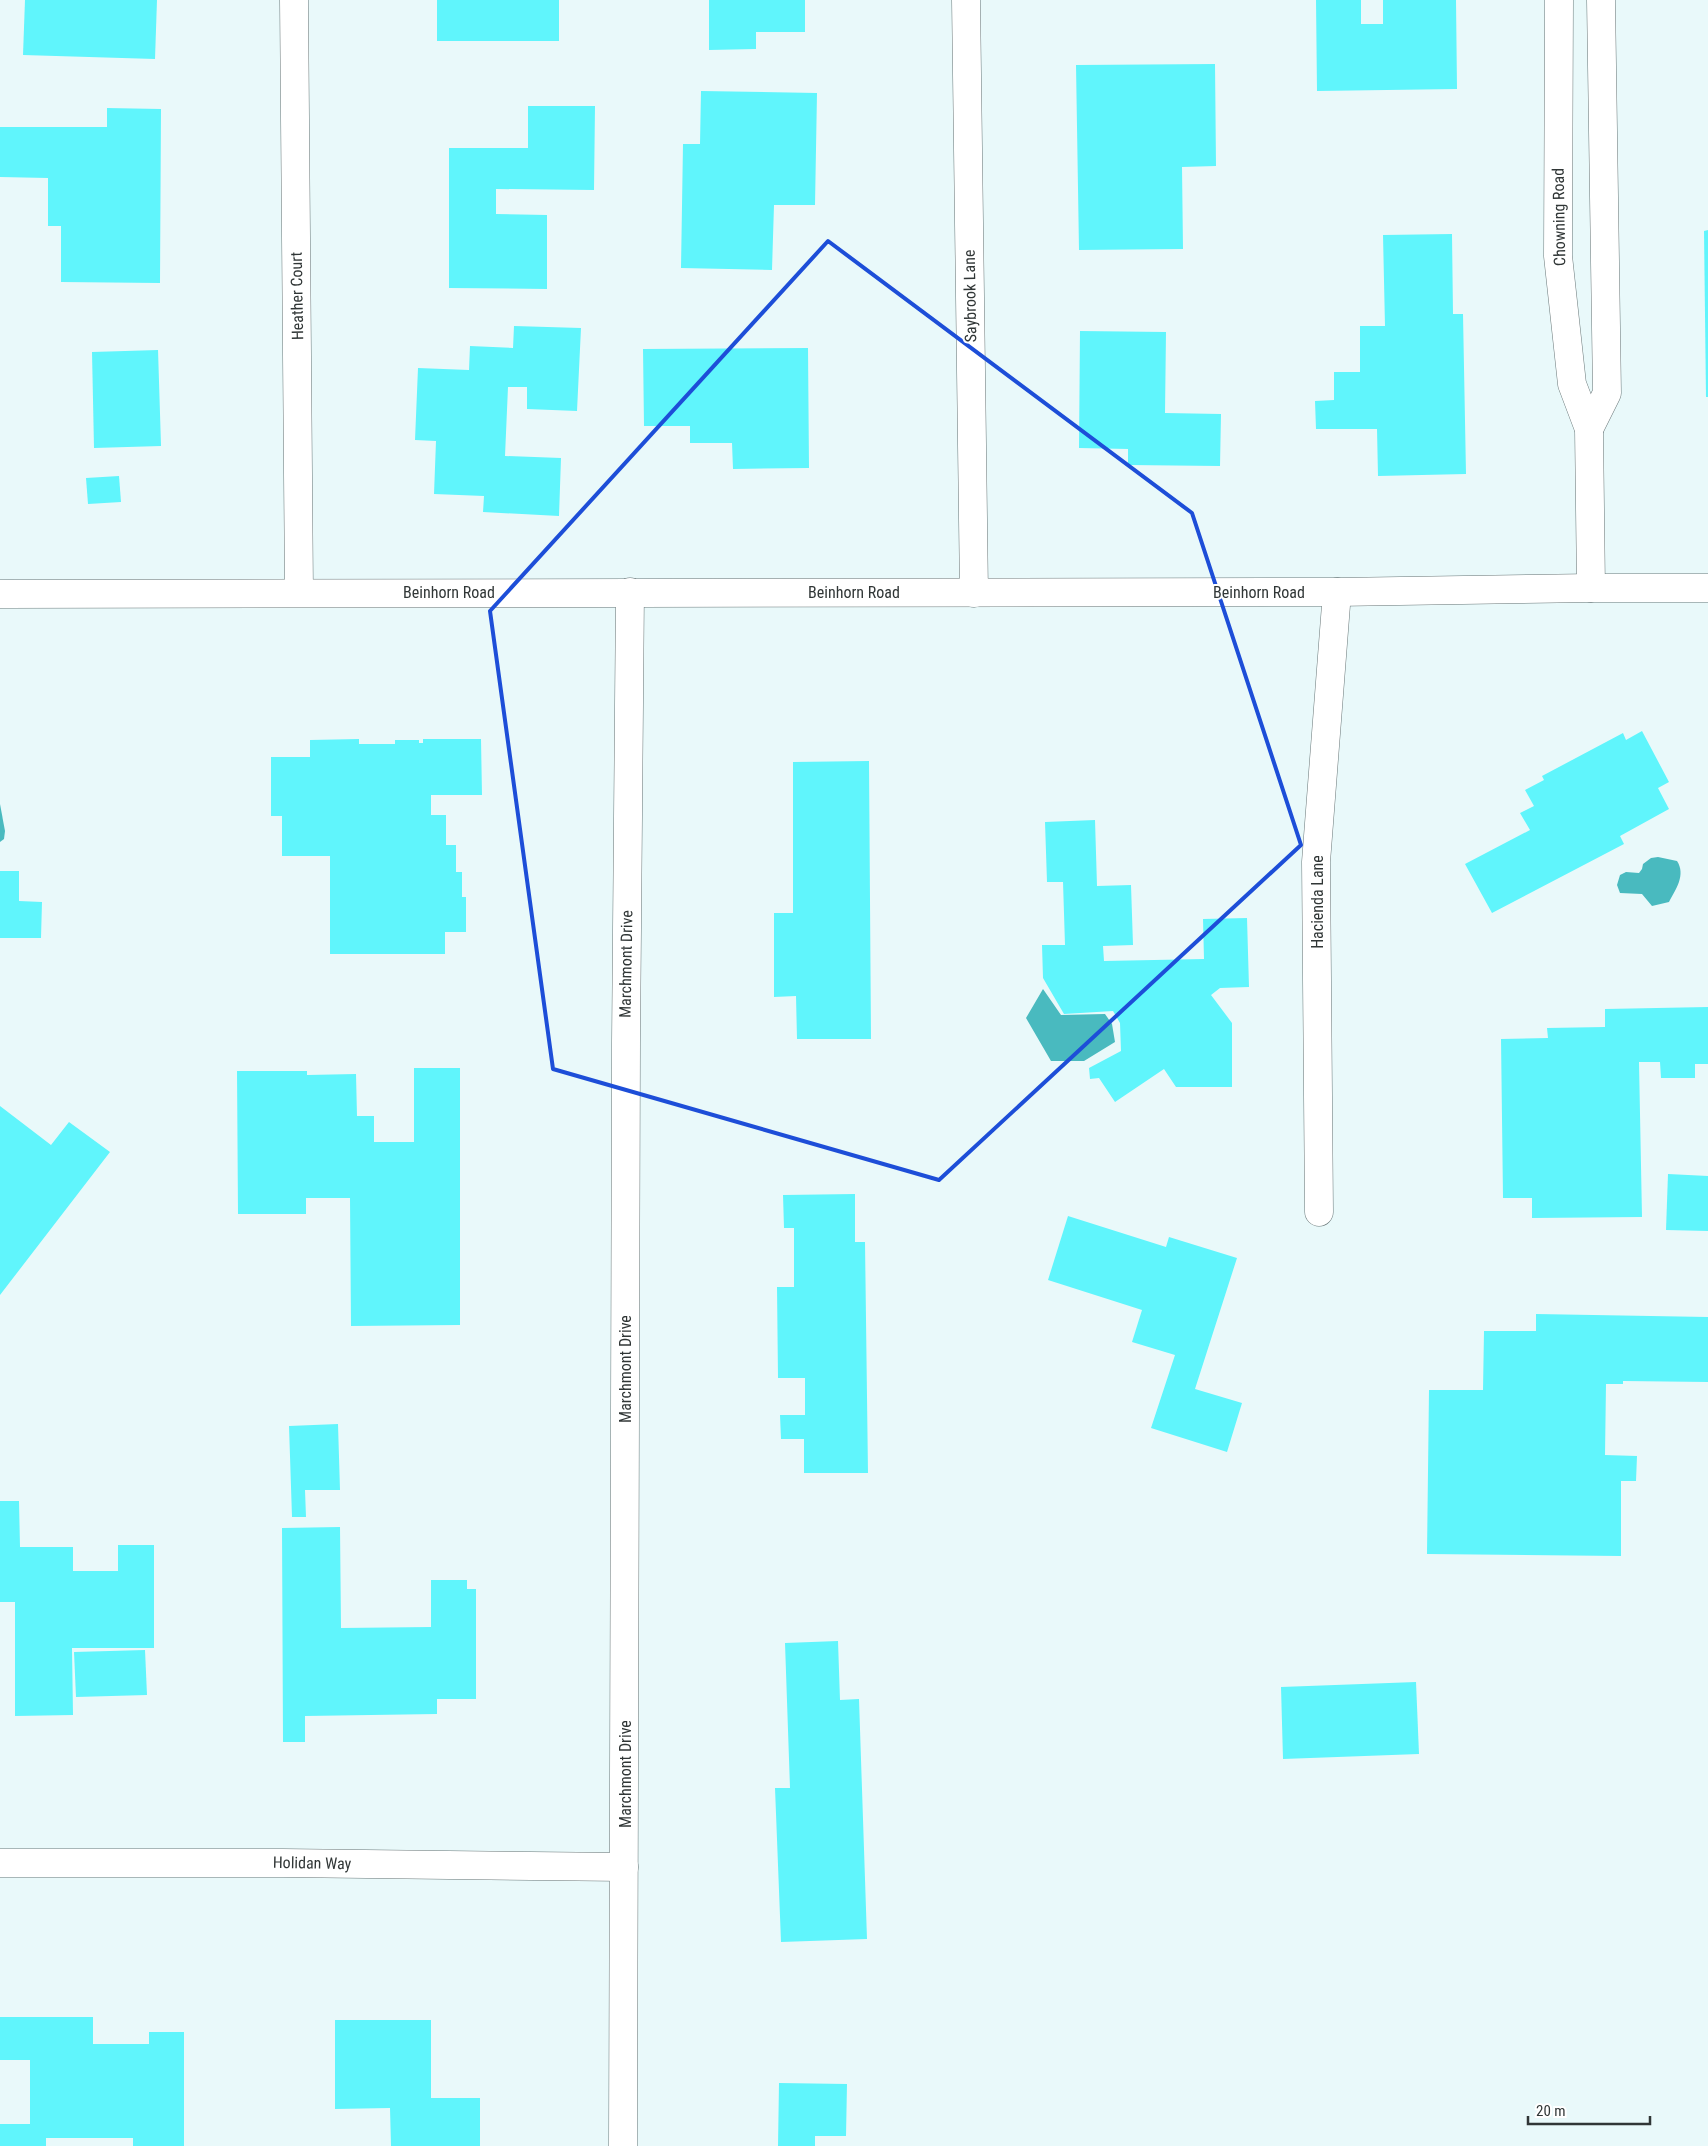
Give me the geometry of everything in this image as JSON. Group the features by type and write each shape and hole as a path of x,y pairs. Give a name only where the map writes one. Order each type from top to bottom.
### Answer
{"street":[{"name":"Heather Court","path":"294,0 299,592"},
{"name":"Saybrook Lane","path":"966,0 974,593"},
{"name":"Chowning Road","path":"1559,0 1558,256 1572,384 1590,429 1591,588"},
{"name":"Chowning Road","path":"1590,429 1607,393 1601,0"},
{"name":"Beinhorn Road","path":"0,594 299,592 1337,592 1708,588"},
{"name":"Marchmont Drive","path":"623,2146 626,1042 630,592"},
{"name":"Hacienda Lane","path":"1319,1212 1316,862 1337,592"},
{"name":"Holidan Way","path":"0,1863 283,1863 624,1867"}],"highlighted area":[{"path":"828,241 1192,513 1301,845 939,1180 553,1069 490,611"}],"water":[{"path":"0,804 5,831 4,839 0,842"},
{"path":"1658,857 1677,861 1680,866 1679,882 1669,902 1652,906 1642,894 1620,893 1617,885 1620,875 1626,872 1639,873 1643,864 1651,858"},
{"path":"1043,989 1061,1015 1105,1014 1112,1024 1115,1042 1084,1061 1051,1061 1026,1018"}],"building":[{"path":"25,0 157,0 155,59 23,55"},
{"path":"437,0 559,0 559,41 437,41"},
{"path":"709,0 805,0 805,32 756,32 756,49 709,50"},
{"path":"1316,0 1361,0 1361,24 1383,24 1383,0 1456,0 1457,89 1317,91"},
{"path":"1215,64 1216,166 1182,167 1183,249 1079,250 1076,65"},
{"path":"701,91 817,93 815,205 774,205 772,270 681,268 683,144 700,144"},
{"path":"528,106 595,106 594,190 496,189 496,214 547,215 547,289 449,288 449,148 528,148"},
{"path":"107,108 161,109 160,283 61,282 61,226 48,226 48,178 0,177 0,127 107,127"},
{"path":"1708,230 1708,397 1706,397 1704,231"},
{"path":"1452,234 1453,314 1463,314 1466,474 1378,476 1377,429 1316,429 1315,401 1334,400 1334,372 1360,372 1360,326 1385,326 1383,235"},
{"path":"514,326 581,328 577,411 527,409 527,387 508,387 505,456 561,458 559,516 483,512 484,496 434,494 436,441 415,440 418,368 469,370 470,346 513,348"},
{"path":"1080,331 1166,332 1165,413 1221,414 1220,466 1128,465 1128,449 1079,448"},
{"path":"808,348 809,468 733,469 732,443 690,443 690,426 644,426 643,349"},
{"path":"158,350 161,446 94,448 92,352"},
{"path":"119,476 121,502 88,504 86,478"},
{"path":"1642,731 1669,782 1658,788 1669,809 1620,836 1624,844 1492,913 1465,864 1530,830 1520,813 1534,806 1525,790 1544,780 1542,776 1623,733 1626,740"},
{"path":"359,739 359,744 395,744 395,740 419,740 419,743 423,743 423,739 481,739 482,795 431,795 431,815 446,815 446,845 456,845 456,872 462,872 462,897 466,897 466,932 445,932 445,954 330,954 330,856 282,856 282,816 271,816 271,757 310,757 310,740"},
{"path":"869,761 871,1039 797,1039 796,996 774,997 774,913 793,913 793,762"},
{"path":"1095,820 1097,886 1131,885 1133,945 1103,946 1104,961 1204,959 1203,919 1247,918 1249,987 1220,988 1211,995 1232,1023 1232,1087 1176,1087 1164,1069 1115,1102 1099,1078 1090,1079 1089,1068 1121,1051 1120,1023 1113,1011 1064,1014 1043,978 1042,945 1065,945 1063,882 1047,882 1045,822"},
{"path":"0,871 19,871 19,901 42,902 41,938 0,938"},
{"path":"1708,1007 1708,1064 1695,1064 1695,1078 1661,1078 1660,1062 1639,1062 1642,1217 1532,1218 1532,1198 1503,1198 1501,1039 1548,1038 1547,1028 1605,1027 1605,1009"},
{"path":"414,1068 460,1068 460,1325 351,1326 350,1198 306,1198 306,1214 238,1214 237,1071 307,1071 307,1075 356,1074 357,1116 374,1116 374,1142 414,1142"},
{"path":"0,1106 51,1145 69,1122 110,1152 0,1295"},
{"path":"1668,1174 1708,1176 1708,1231 1666,1230"},
{"path":"855,1194 855,1242 865,1242 868,1473 804,1473 804,1439 781,1439 780,1415 805,1415 805,1378 778,1378 777,1287 794,1287 794,1228 784,1228 783,1195"},
{"path":"1068,1216 1166,1247 1169,1237 1237,1258 1195,1389 1242,1403 1227,1452 1151,1428 1175,1355 1132,1342 1142,1310 1048,1280"},
{"path":"1536,1314 1708,1317 1708,1382 1623,1381 1623,1384 1606,1384 1605,1455 1637,1456 1636,1481 1621,1481 1621,1556 1427,1554 1429,1390 1483,1390 1484,1331 1536,1331"},
{"path":"338,1424 340,1490 305,1490 306,1517 292,1517 289,1426"},
{"path":"0,1501 19,1501 20,1547 73,1547 73,1571 118,1571 118,1545 154,1545 154,1648 72,1648 73,1715 15,1716 15,1602 0,1602"},
{"path":"340,1527 341,1628 431,1627 431,1580 467,1580 467,1589 476,1589 476,1699 437,1699 437,1714 305,1716 305,1742 283,1742 282,1528"},
{"path":"838,1641 840,1700 859,1699 867,1939 781,1942 775,1788 790,1788 785,1643"},
{"path":"145,1650 147,1695 76,1697 74,1652"},
{"path":"1416,1682 1419,1754 1283,1759 1281,1687"},
{"path":"0,2017 93,2017 93,2044 149,2044 149,2032 184,2032 184,2146 133,2146 133,2138 46,2138 46,2146 0,2146 0,2124 30,2124 30,2060 0,2060"},
{"path":"335,2020 431,2020 431,2098 480,2098 480,2146 391,2146 390,2108 335,2109"},
{"path":"779,2083 847,2084 846,2136 815,2136 815,2146 778,2146"}]}
